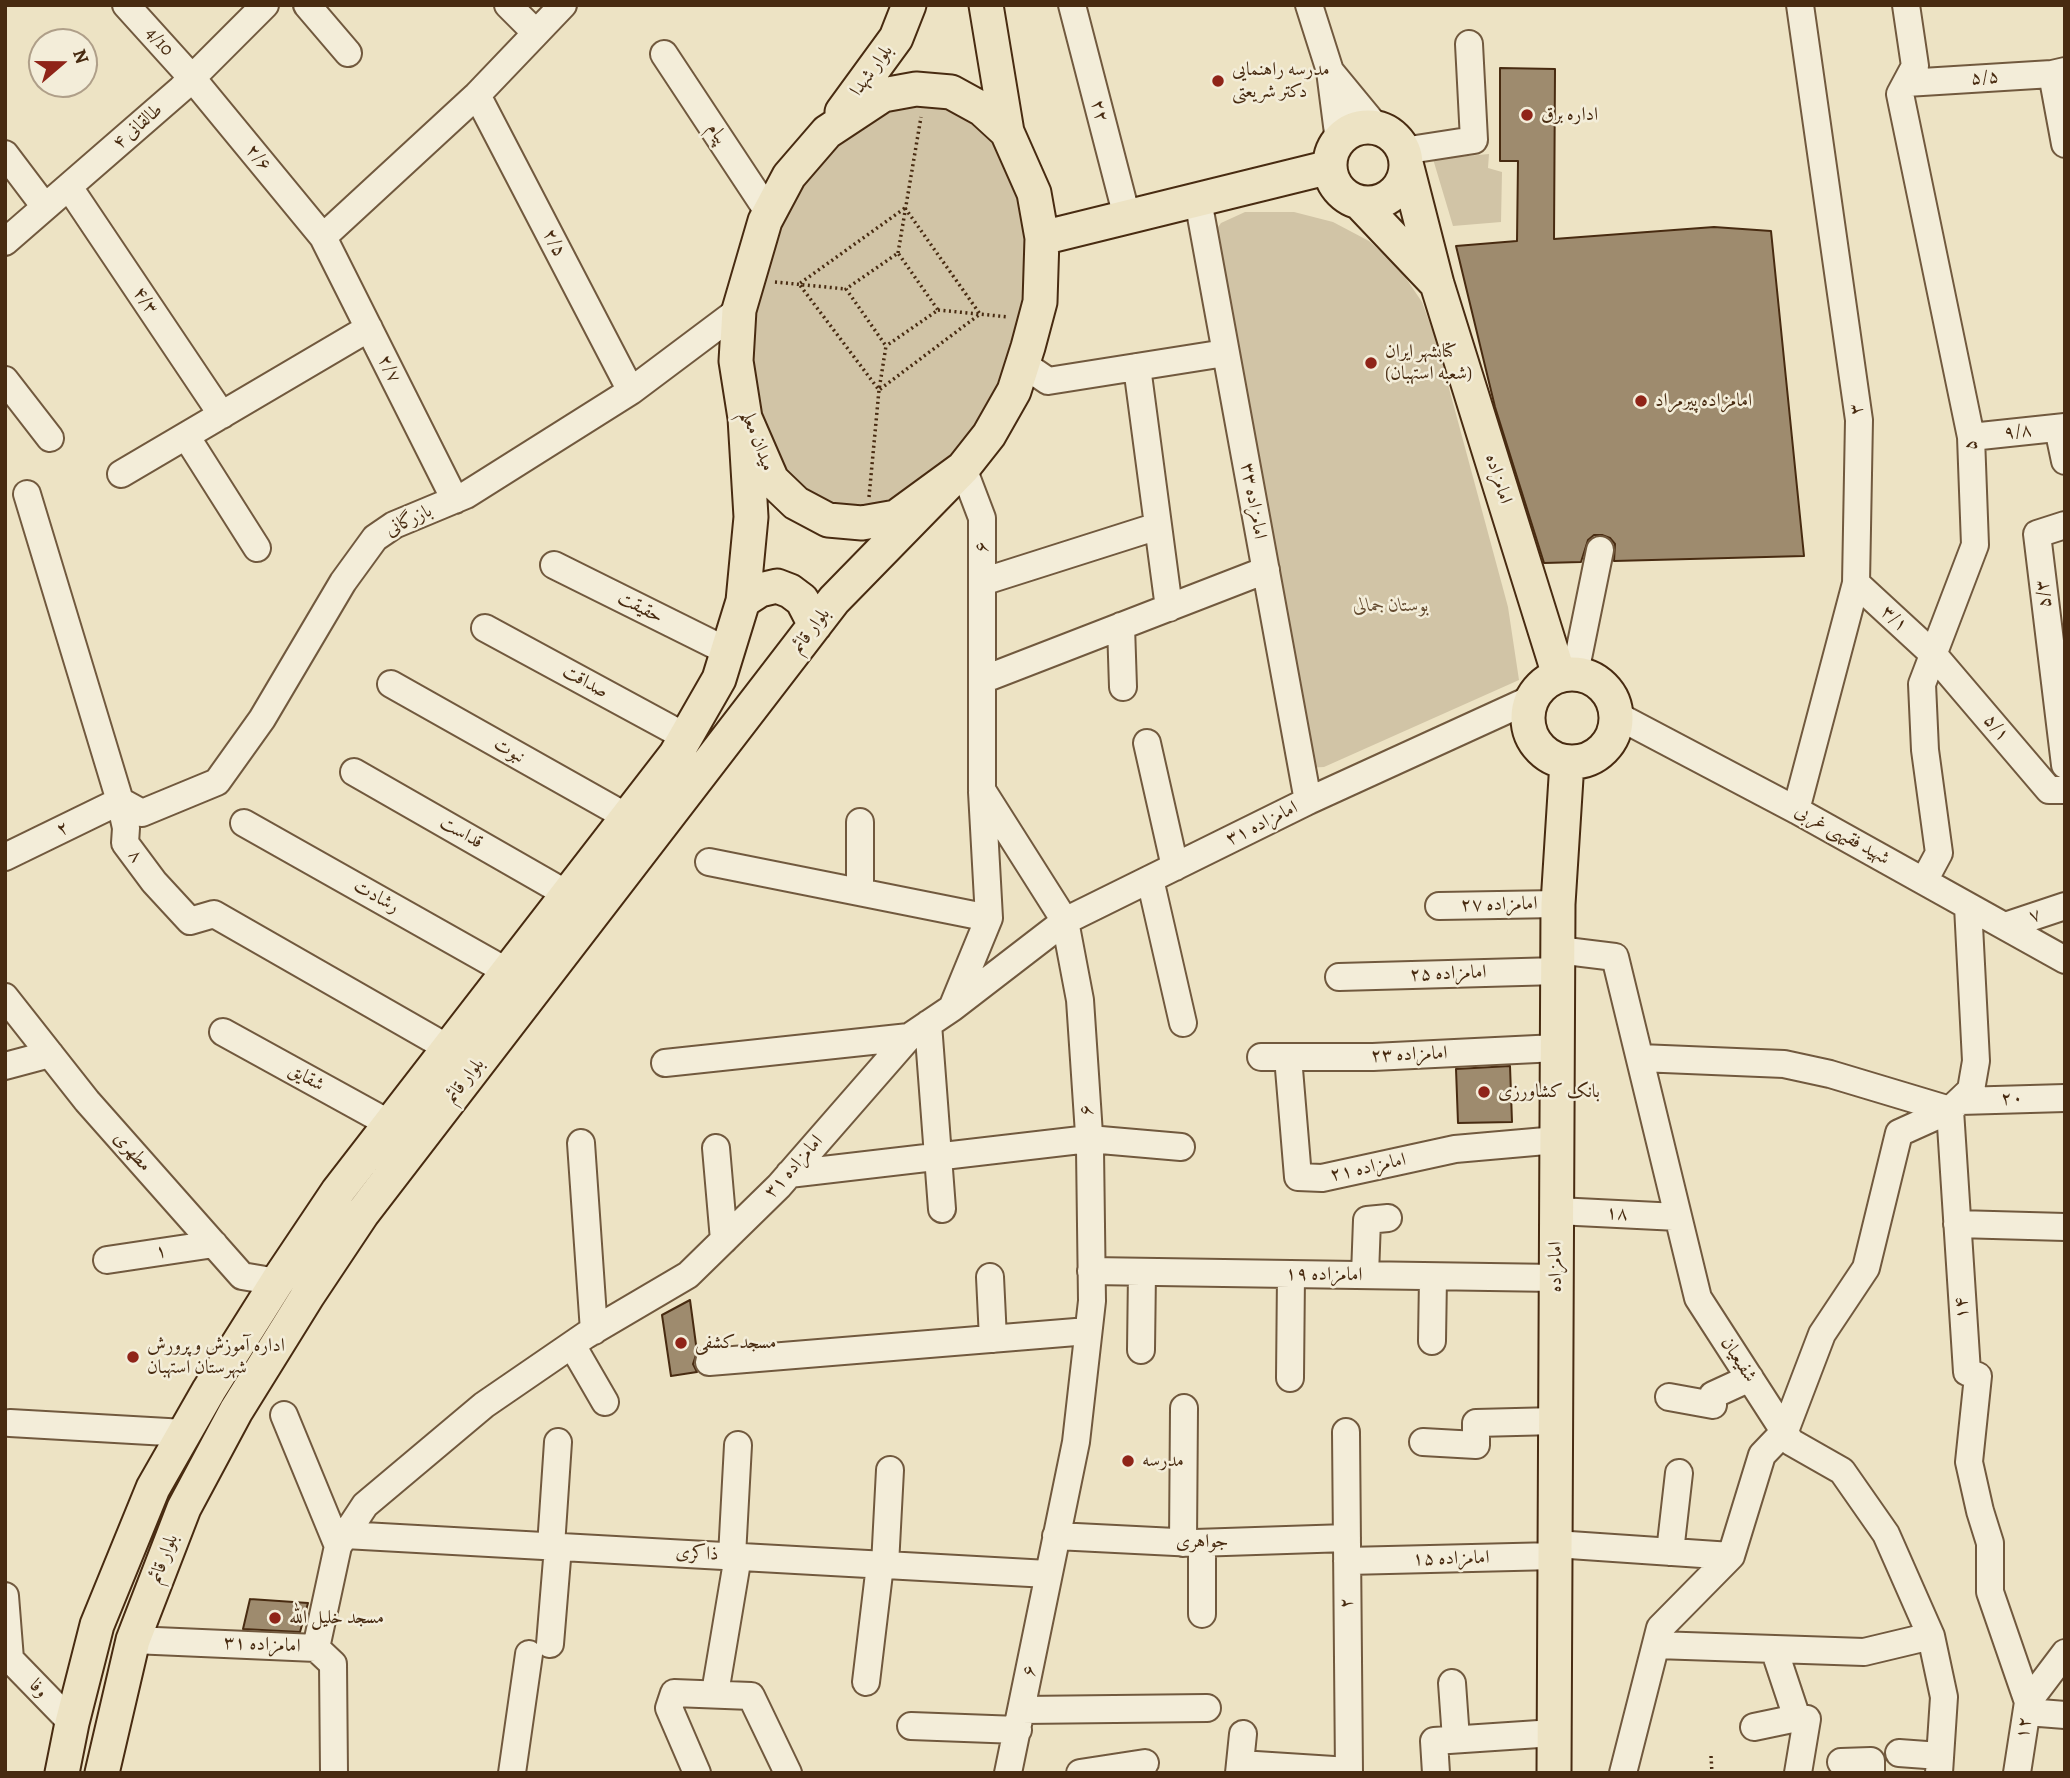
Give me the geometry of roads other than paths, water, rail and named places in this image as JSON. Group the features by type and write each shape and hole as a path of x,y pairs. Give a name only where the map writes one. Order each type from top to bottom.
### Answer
{"main road":[{"name":"بلوار شهدا","path":"827,132 896,38 909,5"},
{"path":"986,5 1007,132"},
{"name":"میدان معلم","path":"926,90 951,92 982,108 1007,132 1034,193 1042,238 1040,302 1014,391 989,435 963,468 896,517 869,522 828,520 796,503 772,480 745,418 736,361 743,295 769,213 789,176 827,132 883,95 926,90"},
{"path":"1042,238 1198,200 1334,154 1353,130 1377,128 1397,141 1405,157 1400,186 1382,201 1359,202"},
{"path":"1334,154 1339,190 1359,202 1437,284"},
{"name":"امامزاده","path":"1405,157 1437,284 1567,674"},
{"name":"بلوار قائم","path":"62,1773 97,1625 153,1488 185,1433 277,1282 338,1191 676,754 719,679 743,601 751,517 745,418"},
{"name":"بلوار قائم","path":"102,1773 133,1640 190,1496 236,1411 362,1214 834,600 963,468"},
{"path":"743,601 760,590 777,586 802,600 815,625"},
{"path":"1567,674 1598,682 1614,702 1616,715 1611,739 1603,750 1580,761 1567,762 1542,751 1528,727 1528,713 1531,699 1542,684 1567,674"},
{"name":"امامزاده","path":"1554,1773 1558,904 1567,762"}],"street":[{"name":"4/10","path":"125,5 192,78"},
{"name":"طالقانی ۴","path":"5,242 192,78 265,5"},
{"path":"307,5 348,53"},
{"path":"508,5 536,33"},
{"path":"323,237 477,95 563,5"},
{"name":"۲۲","path":"1072,5 1127,217"},
{"path":"1309,5 1330,71 1334,154"},
{"name":"۳","path":"1796,810 1856,583 1859,420 1800,5"},
{"name":"۵","path":"1906,5 1915,66 1900,94 1971,437 1975,545 1922,684 1925,750 1939,853 1924,881"},
{"path":"1405,157 1474,140 1469,44"},
{"name":"پیام","path":"664,54 769,213"},
{"path":"1330,71 1377,128"},
{"path":"2058,73 2065,144"},
{"name":"۵/۵","path":"1906,83 2058,73"},
{"name":"۲/۶","path":"192,78 323,237"},
{"name":"۲/۵","path":"477,95 631,391"},
{"path":"5,154 45,207"},
{"name":"۴/۳","path":"69,187 222,415"},
{"name":"امامزاده ۳۳","path":"1198,200 1308,801"},
{"name":"۲/۷","path":"323,237 455,500"},
{"name":"بازرگانی","path":"120,801 142,813 216,782 262,719 343,582 375,538 394,525 466,495 631,391 743,295"},
{"path":"121,474 369,328"},
{"path":"1023,364 1048,381 1226,353"},
{"path":"1137,367 1169,608"},
{"path":"5,380 50,438"},
{"path":"2062,427 2065,461"},
{"name":"۹/۸","path":"1971,437 2062,427"},
{"path":"186,436 257,548"},
{"name":"۶","path":"963,468 982,518 982,790 1065,921 1080,1000 1089,1139 1092,1301 1076,1442 1008,1773"},
{"name":"۸","path":"27,494 120,801 126,828 125,843 190,921 214,914 448,1048"},
{"name":"۵/۳","path":"2065,525 2037,534 2058,649 2065,765"},
{"path":"982,582 1158,526"},
{"path":"1567,674 1600,550"},
{"name":"حقیقت","path":"554,565 727,651"},
{"path":"982,680 1266,570"},
{"name":"۳/۱","path":"1856,583 1933,654"},
{"path":"1121,626 1123,687"},
{"name":"صداقت","path":"485,628 685,737"},
{"name":"۵/۱","path":"1933,654 2049,790 2065,790"},
{"name":"نبوت","path":"391,684 627,817"},
{"name":"امامزاده ۳۱","path":"133,1640 316,1648 342,1540 365,1505 474,1413 572,1345 688,1275 789,1174 919,1030 1065,921 1308,801 1531,699"},
{"name":"شهید فقیهی غربی","path":"1616,715 1796,810 2065,960"},
{"path":"1147,743 1175,867"},
{"name":"قداست","path":"355,772 567,894"},
{"path":"951,1008 989,918 982,790"},
{"name":"۲","path":"5,857 120,801"},
{"path":"860,822 860,892"},
{"name":"رشادت","path":"244,823 508,972"},
{"path":"709,862 989,918"},
{"path":"1150,879 1183,1023"},
{"name":"امامزاده ۲۷","path":"1439,906 1558,904"},
{"name":"۱۴","path":"1968,906 1976,1061 1971,1090 1955,1105 1957,1223 1966,1372 1978,1376 1969,1462 1990,1543 1990,1592 2028,1707"},
{"name":"۷","path":"2005,926 2065,906"},
{"name":"شفیعیان","path":"1558,961 1615,957 1698,1298 1791,1442 1842,1471 1886,1534 1931,1636 1944,1697 1939,1764"},
{"name":"امامزاده ۲۵","path":"1339,978 1558,961"},
{"name":"مطهری","path":"5,997 87,1101 242,1276 277,1282"},
{"path":"665,1063 919,1030 940,1156 942,1209"},
{"name":"شقایق","path":"223,1032 390,1124"},
{"name":"امامزاده ۲۳","path":"1261,1057 1373,1057 1558,1048"},
{"path":"5,1066 50,1054"},
{"name":"امامزاده ۲۱","path":"1288,1057 1298,1177 1322,1178 1455,1149 1557,1140"},
{"path":"1640,1058 1784,1064 1955,1105"},
{"name":"۲۰","path":"1955,1105 2065,1098"},
{"path":"1623,1773 1660,1628 1731,1556 1762,1455 1784,1431 1822,1334 1866,1268 1899,1133 1955,1105"},
{"path":"789,1174 1089,1139 1181,1147"},
{"path":"581,1143 594,1331"},
{"path":"716,1148 724,1240"},
{"name":"۱۸","path":"1556,1211 1678,1217"},
{"path":"1365,1275 1367,1220 1388,1218"},
{"path":"1957,1223 2065,1227"},
{"name":"۱","path":"107,1260 214,1244"},
{"name":"امامزاده ۱۹","path":"1091,1271 1556,1278"},
{"path":"1142,1272 1142,1350"},
{"path":"1290,1378 1291,1275"},
{"path":"1432,1341 1433,1276"},
{"path":"990,1277 993,1339"},
{"path":"709,1362 1088,1331"},
{"path":"572,1345 605,1402"},
{"path":"1669,1397 1713,1405 1713,1395 1750,1378"},
{"path":"1184,1409 1193,1543 1202,1614"},
{"path":"284,1415 342,1540"},
{"path":"1423,1442 1476,1445 1476,1423 1556,1421"},
{"path":"10,1423 185,1433"},
{"name":"۲","path":"1346,1432 1349,1772"},
{"path":"512,1773 539,1649 554,1546 558,1442"},
{"path":"720,1693 735,1556 738,1445"},
{"path":"866,1682 882,1565 890,1470"},
{"path":"1670,1552 1679,1473"},
{"name":"جواهری","path":"1056,1536 1347,1550"},
{"name":"ذاکری","path":"342,1540 554,1546 1048,1574"},
{"name":"امامزاده ۱۵","path":"1347,1550 1555,1550 1731,1556"},
{"path":"5,1596 8,1657"},
{"path":"1656,1644 1864,1652 1931,1636"},
{"path":"316,1648 333,1664 334,1773"},
{"path":"1774,1649 1797,1718"},
{"name":"۱۲","path":"2017,1773 2028,1707 2065,1653"},
{"name":"وفا","path":"8,1657 72,1723"},
{"path":"1452,1684 1456,1739"},
{"path":"697,1773 669,1708 674,1693 751,1696 788,1773"},
{"path":"2028,1707 2065,1715"},
{"path":"911,1726 1207,1708"},
{"path":"1754,1727 1797,1718 1807,1719 1798,1773"},
{"path":"1436,1773 1434,1741 1554,1733"},
{"path":"1243,1734 1240,1768 1349,1772"},
{"path":"1899,1753 1939,1764"},
{"path":"1841,1762 1871,1761 1871,1773"},
{"path":"1080,1773 1145,1763"}],"place":[{"name":"مدرسه راهنمایی دکتر شریعتی","path":"1218,81"},
{"name":"اداره برق","path":"1527,115"},
{"name":"کتابشهر ایران (شعبه استهبان)","path":"1371,363"},
{"name":"امامزاده پیرمراد","path":"1641,401"},
{"name":"بانک کشاورزی","path":"1484,1092"},
{"name":"مسجد کشفی","path":"681,1343"},
{"name":"اداره آموزش و پرورش شهرستان استهبان","path":"133,1357"},
{"name":"مدرسه","path":"1128,1461"},
{"name":"مسجد خلیل الله","path":"275,1618"}],"park label":[{"name":"بوستان جمالی","path":"1391,606"}]}
